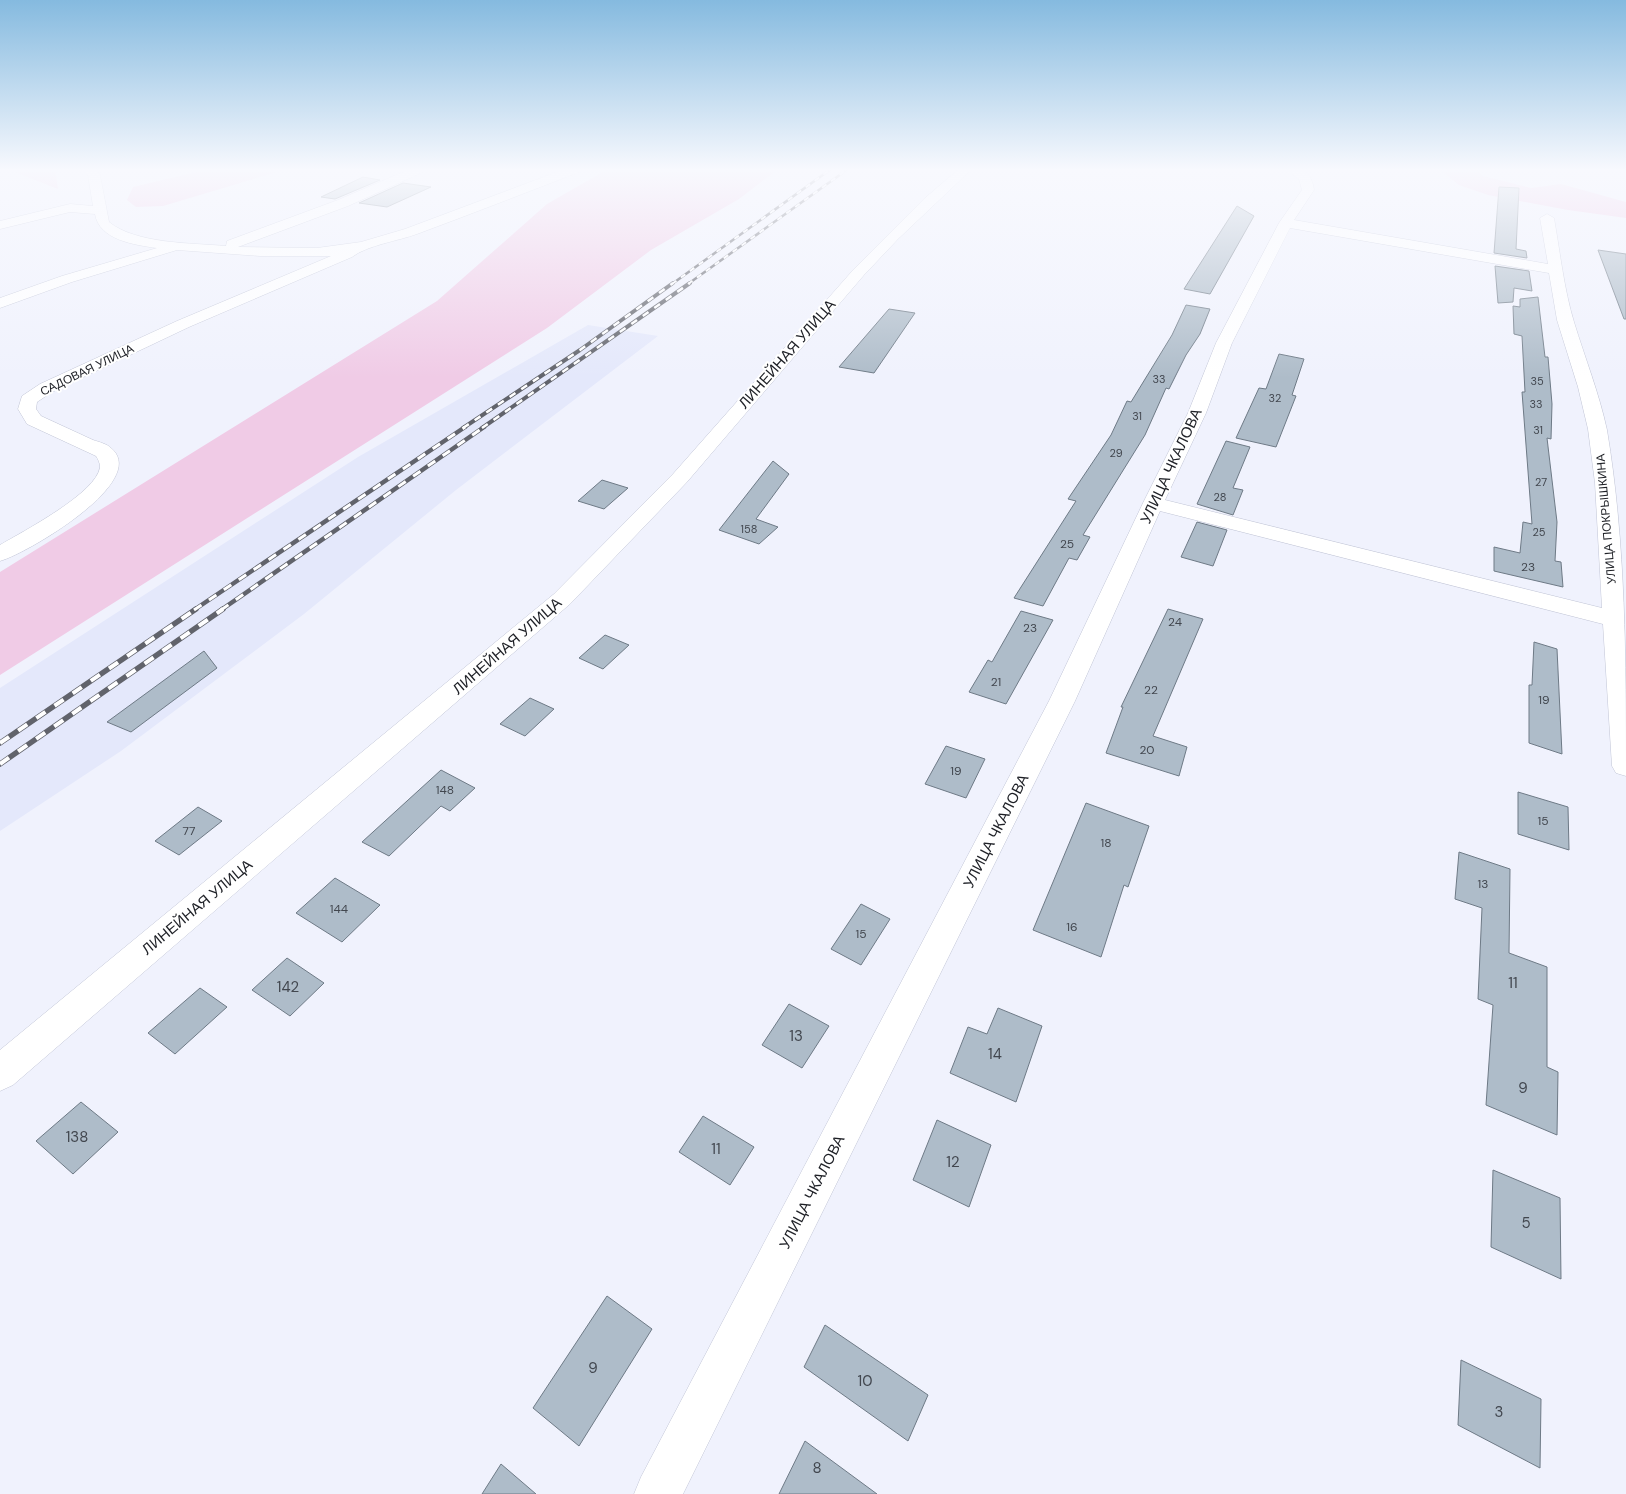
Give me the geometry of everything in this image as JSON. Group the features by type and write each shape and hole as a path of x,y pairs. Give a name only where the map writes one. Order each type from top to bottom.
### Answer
{"street":[{"path":"138,239 156,243 218,249 319,252 355,248 391,239"},
{"path":"218,249 247,239"},
{"name":"ЛИНЕЙНАЯ УЛИЦА","path":"0,1073 562,599 640,522 890,239"},
{"name":"УЛИЦА ЧКАЛОВА","path":"658,1494 1062,701 1196,413 1224,343 1278,239"},
{"path":"1376,239 1556,270"},
{"name":"УЛИЦА ПОКРЫШКИНА","path":"1551,239 1565,320 1587,387 1597,429 1605,483 1620,621 1626,766"},
{"path":"0,303 67,279 180,246"},
{"name":"САДОВАЯ УЛИЦА","path":"0,554 82,504 109,471 109,461 104,452 34,420 27,409 28,400 46,388 183,324 347,254 355,248"},
{"path":"1153,503 1620,621"}],"shaded area":[{"path":"508,239 670,239 651,250 547,328 0,675 0,572 437,301"},
{"path":"588,325 658,336 456,490 304,614 121,751 0,831 0,688 358,457"}],"building":[{"path":"1216,239 1241,239 1210,294 1184,289"},
{"path":"1495,239 1517,239 1516,249 1526,251 1527,258 1494,253"},
{"path":"1598,250 1626,254 1626,319 1624,319"},
{"path":"1495,266 1529,271 1532,291 1514,288 1513,302 1498,303"},
{"path":"1538,297 1545,357 1548,357 1552,404 1551,439 1547,438 1557,522 1555,561 1561,562 1563,587 1494,571 1494,547 1520,553 1523,522 1532,524 1522,392 1525,392 1522,336 1514,334 1513,306 1520,307 1520,299"},
{"path":"1186,305 1210,309 1200,334 1186,355 1169,389 1166,388 1145,435 1083,535 1090,537 1077,560 1069,558 1043,606 1014,598 1076,501 1068,499 1111,435 1127,401 1131,402 1172,335"},
{"path":"889,309 915,313 874,373 839,367"},
{"path":"1279,354 1304,359 1292,395 1296,396 1276,447 1236,438 1259,388 1266,389"},
{"path":"1226,441 1250,447 1233,488 1243,490 1233,515 1197,504"},
{"path":"773,461 789,474 756,519 778,527 759,544 719,530"},
{"path":"602,480 628,488 604,509 578,501"},
{"path":"1197,522 1227,530 1213,566 1181,557"},
{"path":"1168,609 1203,619 1153,736 1187,747 1179,776 1106,753 1123,707 1121,707"},
{"path":"1021,611 1053,620 1006,704 969,692 988,660 992,662"},
{"path":"605,635 629,645 603,669 579,658"},
{"path":"1534,642 1557,649 1562,754 1529,743 1529,685 1532,685"},
{"path":"204,651 217,668 131,732 107,722"},
{"path":"530,698 554,709 525,736 500,724"},
{"path":"946,746 985,759 966,798 925,784"},
{"path":"441,770 475,788 450,811 441,806 389,856 362,842"},
{"path":"1518,792 1568,807 1569,850 1518,834"},
{"path":"1086,803 1149,826 1128,887 1124,885 1101,957 1033,930"},
{"path":"198,807 222,821 179,855 155,841"},
{"path":"1459,852 1510,869 1509,953 1547,967 1547,1067 1558,1072 1557,1135 1486,1105 1493,1005 1478,999 1482,908 1455,899"},
{"path":"335,878 380,905 342,942 296,913"},
{"path":"861,904 890,919 861,965 831,949"},
{"path":"287,958 324,983 290,1016 252,990"},
{"path":"200,988 227,1007 175,1054 148,1033"},
{"path":"789,1004 829,1026 802,1068 762,1045"},
{"path":"998,1008 1042,1026 1016,1102 950,1073 968,1027 987,1034"},
{"path":"81,1102 118,1132 73,1174 36,1141"},
{"path":"703,1116 754,1147 730,1185 679,1152"},
{"path":"937,1120 991,1145 969,1207 913,1180"},
{"path":"1493,1170 1560,1198 1561,1279 1491,1247"},
{"path":"607,1296 652,1329 579,1446 533,1408"},
{"path":"825,1325 928,1395 908,1441 804,1367"},
{"path":"1461,1360 1541,1399 1540,1468 1458,1425"},
{"path":"805,1441 877,1494 779,1494"},
{"path":"501,1464 536,1494 482,1494"}],"railway":[{"path":"672,284 735,239"},
{"path":"688,284 751,239"},
{"path":"463,428 580,350 673,283"},
{"path":"482,428 690,283"},
{"path":"194,610 465,427"},
{"path":"221,610 484,427"},
{"path":"0,743 196,609"},
{"path":"0,764 223,609"}]}
